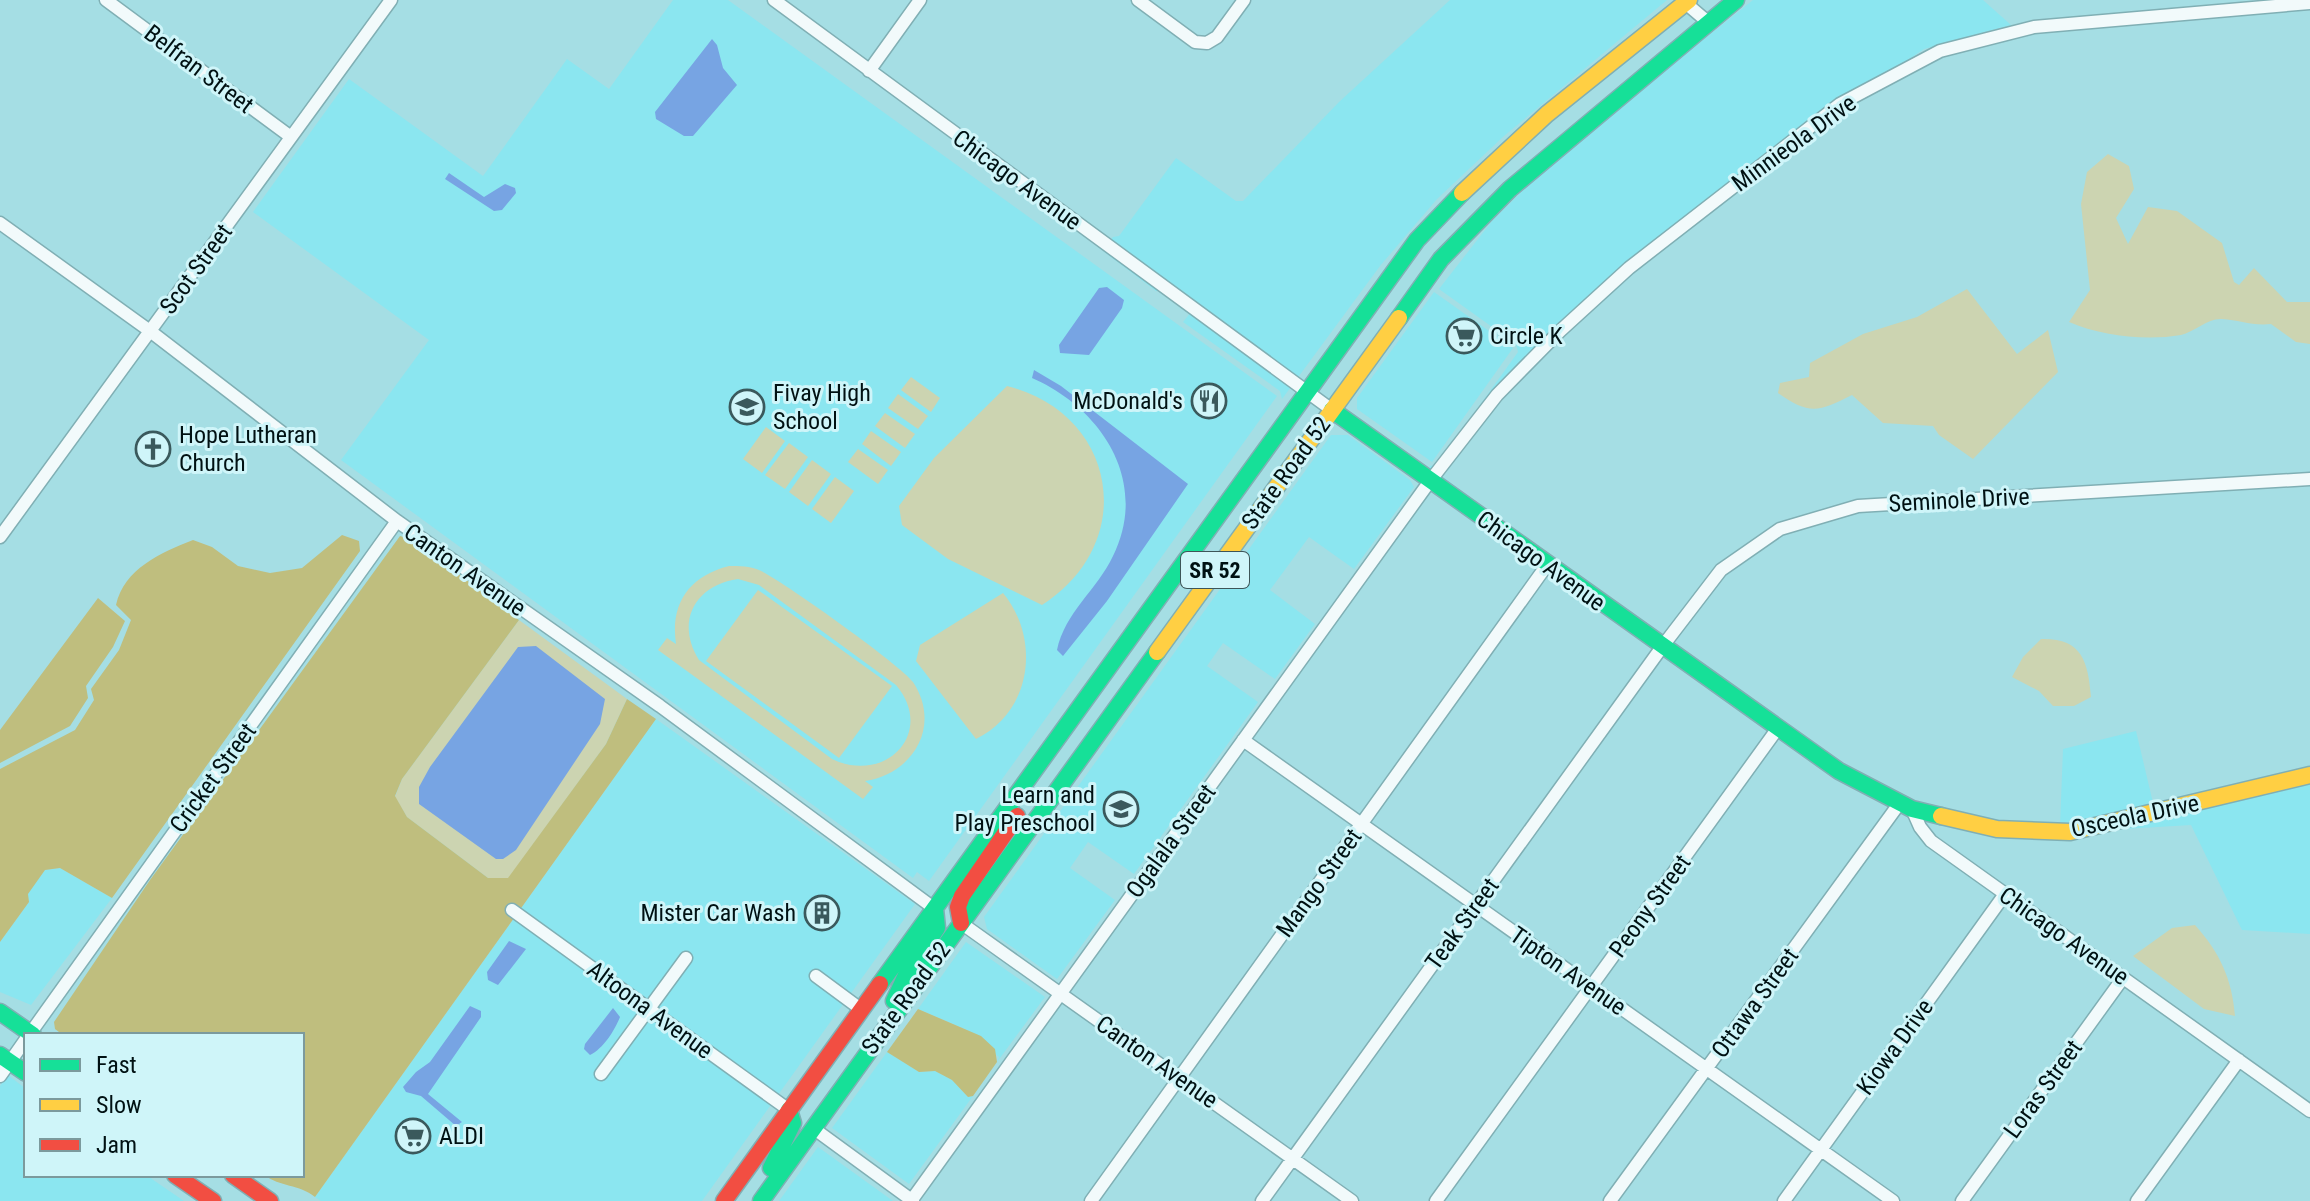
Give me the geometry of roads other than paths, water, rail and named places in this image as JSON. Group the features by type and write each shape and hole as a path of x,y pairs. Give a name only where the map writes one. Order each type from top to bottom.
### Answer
{"main road":[{"name":"State Road 52","path":"761,1201 1441,259 1491,203 1736,0"},
{"name":"State Road 52","path":"724,1201 1417,240 1470,181 1685,1"},
{"name":"Chicago Avenue","path":"1332,410 1839,771 1906,806"},
{"name":"Osceola Drive","path":"1906,806 1997,829 2070,832 2310,775"},
{"path":"961,923 958,907 962,896 1021,810 1025,785"},
{"path":"867,1053 908,971 937,928 935,909"},
{"path":"0,1012 26,1033"},
{"path":"3,1064 24,1072"},
{"path":"751,1201 788,1139 793,1123 789,1110 831,1103"},
{"path":"178,1177 213,1201"},
{"path":"236,1177 270,1201"}],"street":[{"name":"Belfran Street","path":"106,0 291,137"},
{"name":"Scot Street","path":"0,537 391,0"},
{"name":"Chicago Avenue","path":"774,0 1332,410"},
{"path":"869,71 920,0"},
{"path":"1138,0 1195,42 1207,43 1217,37 1244,0"},
{"path":"1685,1 1709,23"},
{"name":"Minnieola Drive","path":"1430,481 1497,395 1560,331 1629,268 1840,104 1940,51 2034,27 2310,3"},
{"name":"Canton Avenue","path":"0,223 150,331 397,521 660,706 935,909"},
{"name":"Seminole Drive","path":"1662,647 1721,570 1780,529 1858,506 2310,479"},
{"name":"Ogalala Street","path":"912,1201 1430,481"},
{"name":"Cricket Street","path":"32,1033 397,521"},
{"name":"Mango Street","path":"1091,1201 1547,565"},
{"name":"Teak Street","path":"1262,1201 1662,647"},
{"name":"Peony Street","path":"1436,1201 1778,728"},
{"name":"Tipton Avenue","path":"1243,740 1893,1201"},
{"name":"Chicago Avenue","path":"1906,806 1931,841 2310,1111"},
{"name":"Ottawa Street","path":"1610,1201 1906,806"},
{"name":"Kiowa Drive","path":"1784,1201 2005,894"},
{"name":"Altoona Avenue","path":"512,910 789,1110"},
{"name":"Canton Avenue","path":"961,923 1352,1201"},
{"path":"601,1074 686,958"},
{"path":"816,976 862,1010"},
{"name":"Loras Street","path":"1962,1201 2123,978"},
{"name":"Cricket Street","path":"3,1064 24,1042"},
{"path":"2137,1201 2239,1060"},
{"path":"813,1128 912,1201"}],"place":[{"name":"Circle K","path":"1464,336"},
{"name":"McDonald's","path":"1209,401"},
{"name":"Fivay High School","path":"747,407"},
{"name":"Hope Lutheran Church","path":"153,449"},
{"name":"Learn and Play Preschool","path":"1121,809"},
{"name":"Mister Car Wash","path":"822,913"},
{"name":"ALDI","path":"413,1136"}]}
